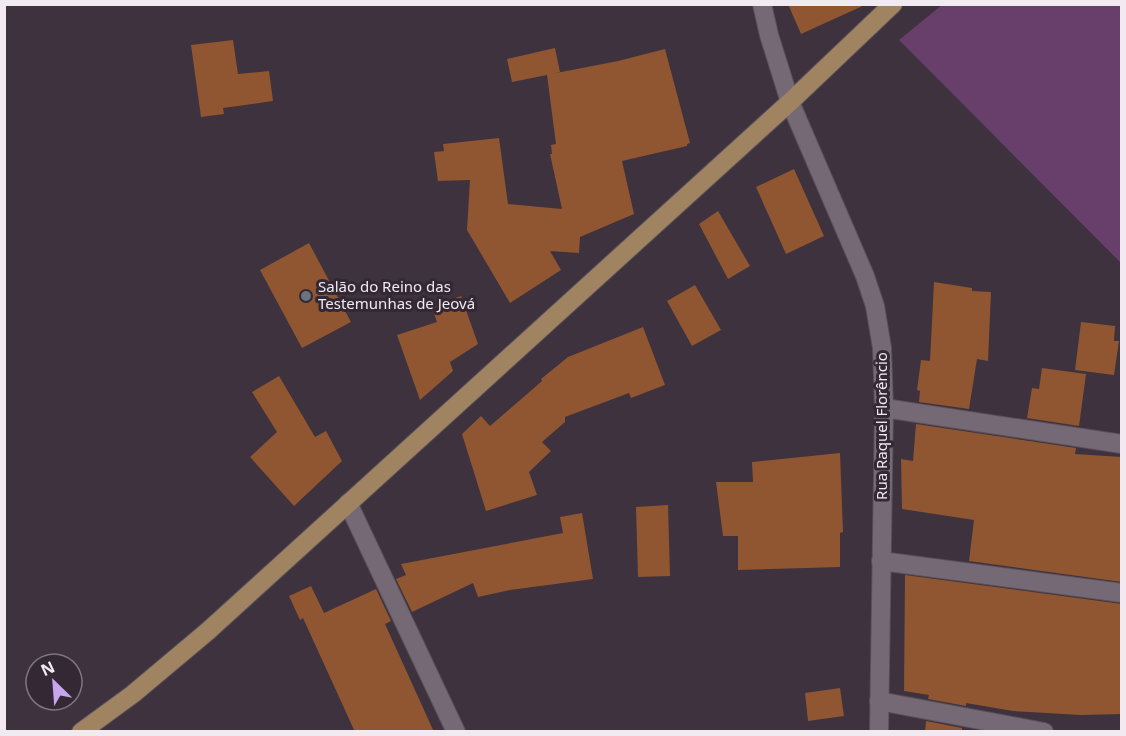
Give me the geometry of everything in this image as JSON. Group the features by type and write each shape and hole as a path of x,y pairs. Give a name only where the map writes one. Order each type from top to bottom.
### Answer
{"main road":[{"path":"81,732 133,694 208,632 790,102 893,4"}],"street":[{"name":"Rua Raquel Florêncio","path":"762,4 790,102 865,276 875,306 882,348 884,408 879,732"},
{"path":"884,408 1122,444"},
{"path":"348,503 456,732"},
{"path":"881,561 1122,592"},
{"path":"879,701 1044,732"}],"shaded area":[{"path":"942,5 1121,5 1121,263 899,40"}],"building":[{"path":"788,4 867,4 801,34"},
{"path":"233,40 238,74 269,71 273,101 223,108 224,114 201,117 191,45"},
{"path":"555,48 560,72 551,74 665,49 690,143 687,146 622,161 634,214 580,237 579,253 550,251 561,270 510,303 467,230 470,180 438,181 434,152 444,151 443,144 499,138 508,204 562,209 550,154 552,154 551,145 556,144 547,75 512,82 507,59"},
{"path":"794,169 824,236 786,254 756,187"},
{"path":"718,211 750,266 728,279 699,224"},
{"name":"Salão do Reino das Testemunhas de Jeová","path":"309,243 351,322 302,348 260,270"},
{"path":"934,282 972,288 972,291 991,292 988,361 977,359 969,409 919,402 920,391 917,390 921,360 930,361"},
{"path":"695,285 721,330 692,346 667,301"},
{"path":"461,296 478,344 450,362 453,371 420,400 397,335 437,322 432,307"},
{"path":"1081,322 1115,326 1114,341 1119,341 1114,375 1075,370"},
{"path":"643,327 665,385 631,398 629,393 565,417 565,422 542,442 551,451 529,472 537,495 486,511 462,434 481,416 490,426 568,357"},
{"path":"1042,368 1086,374 1079,426 1027,418 1032,388 1039,389"},
{"path":"279,376 315,437 326,431 342,461 294,506 250,457 277,432 252,392"},
{"path":"916,424 1076,448 1075,454 1122,457 1122,582 969,561 974,520 902,509 901,459 913,461"},
{"path":"840,453 843,532 840,533 840,567 738,570 738,536 723,536 716,482 753,482 752,462"},
{"path":"668,505 670,576 638,577 636,507"},
{"path":"582,513 593,579 510,590 478,597 473,583 412,612 396,579 406,575 401,564 563,533 560,517"},
{"path":"905,575 1122,604 1122,714 1081,715 1013,711 966,703 966,706 928,699 929,695 904,691"},
{"path":"311,586 324,613 376,589 391,621 385,624 434,732 355,732 303,618 300,620 289,596"},
{"path":"840,688 844,716 808,721 805,693"},
{"path":"926,721 962,728 962,732 925,732"}],"place":[{"name":"Salão do Reino das Testemunhas de Jeová","path":"306,296"}]}
